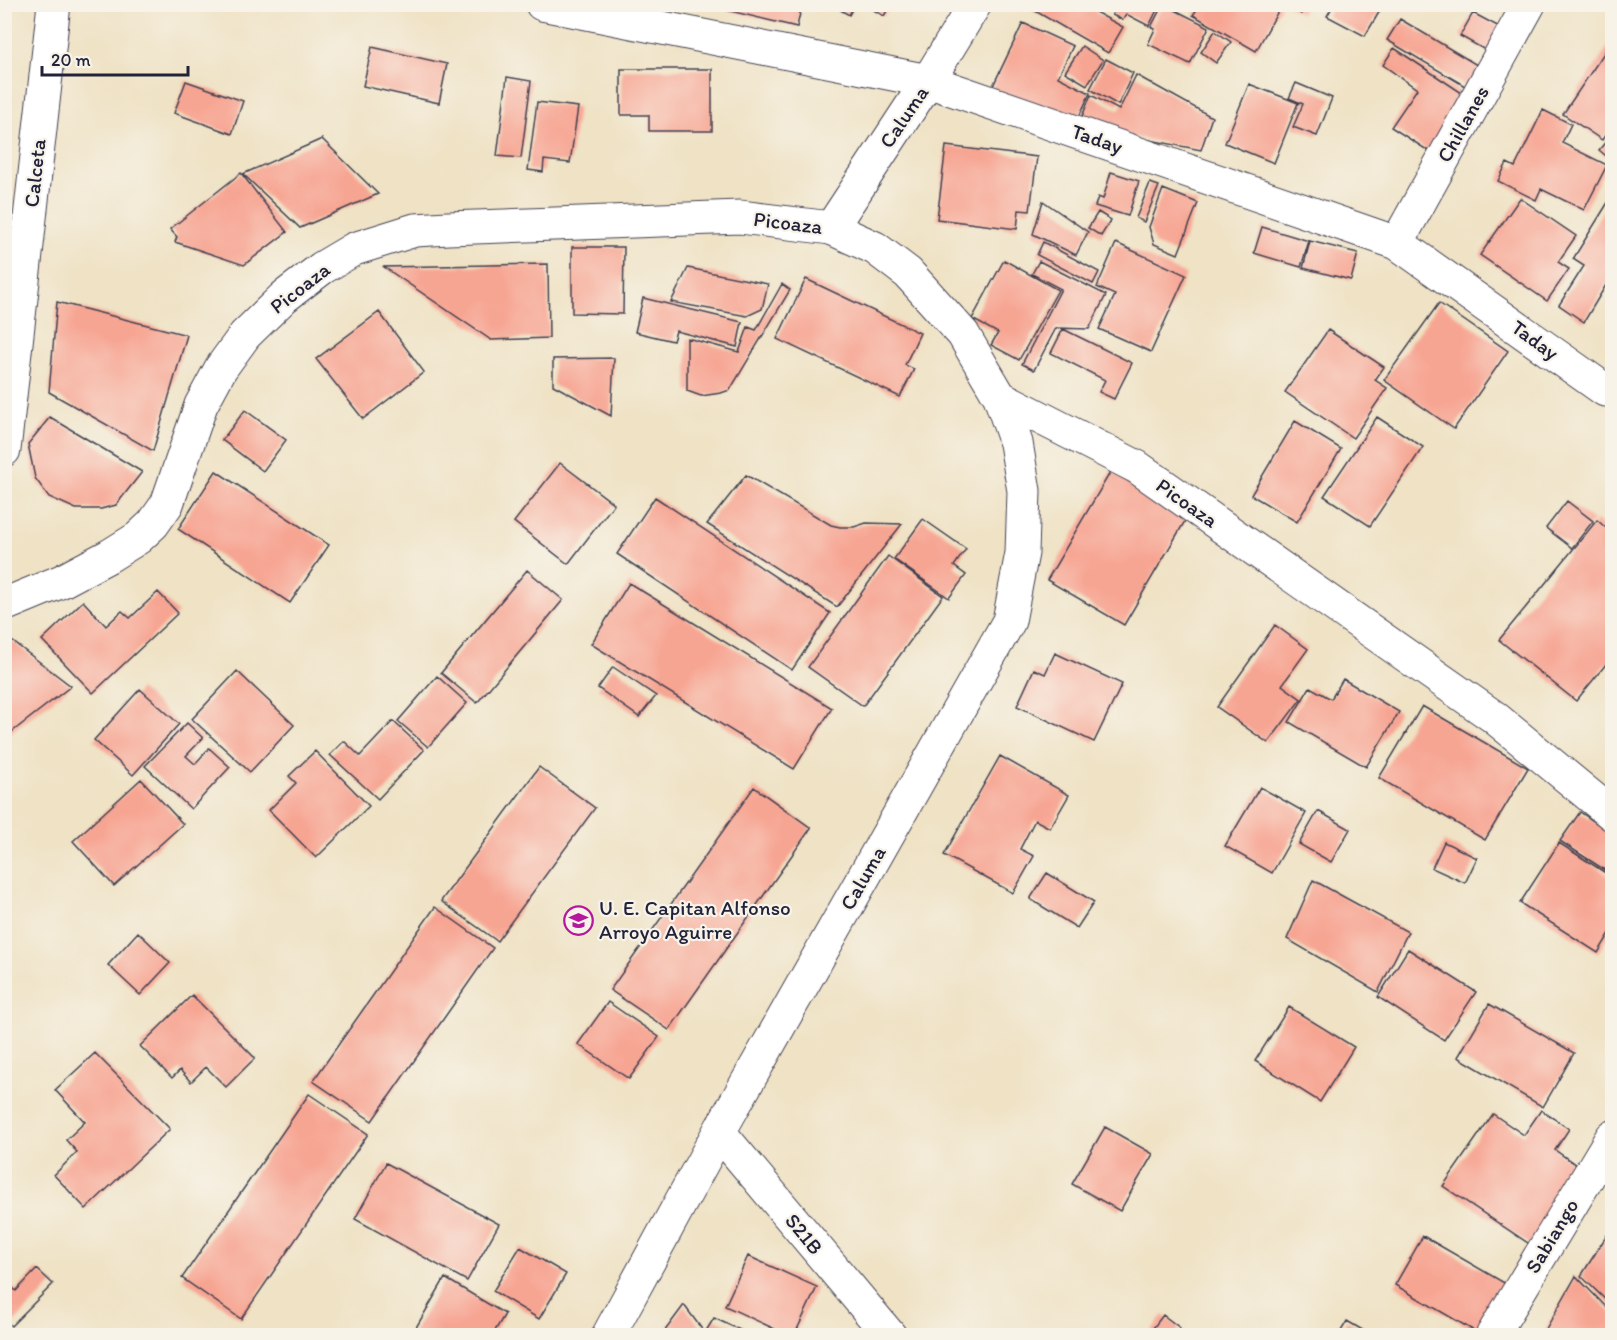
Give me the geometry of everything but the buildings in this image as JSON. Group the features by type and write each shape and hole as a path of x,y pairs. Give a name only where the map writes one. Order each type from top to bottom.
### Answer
{"street":[{"name":"Calceta","path":"4,450 54,4"},
{"name":"Taday","path":"543,4 928,81 1397,243 1605,390"},
{"name":"Caluma","path":"831,228 928,81 975,4"},
{"name":"Chillanes","path":"1397,243 1529,4"},
{"name":"Picoaza","path":"4,606 62,581 109,556 138,538 153,524 167,504 201,405 221,368 245,335 284,297 322,268 354,249 415,231 448,228 740,217 831,228 875,248 908,273 963,334 1000,397 1137,467 1494,717 1612,814"},
{"name":"Caluma","path":"608,1335 719,1132 1009,621 1022,553 1024,491 1016,443 1000,397"},
{"name":"S21B","path":"719,1132 890,1335"},
{"name":"Sabiango","path":"1492,1335 1612,1137"}],"place":[{"name":"U. E. Capitan Alfonso Arroyo Aguirre","path":"578,920"}]}
